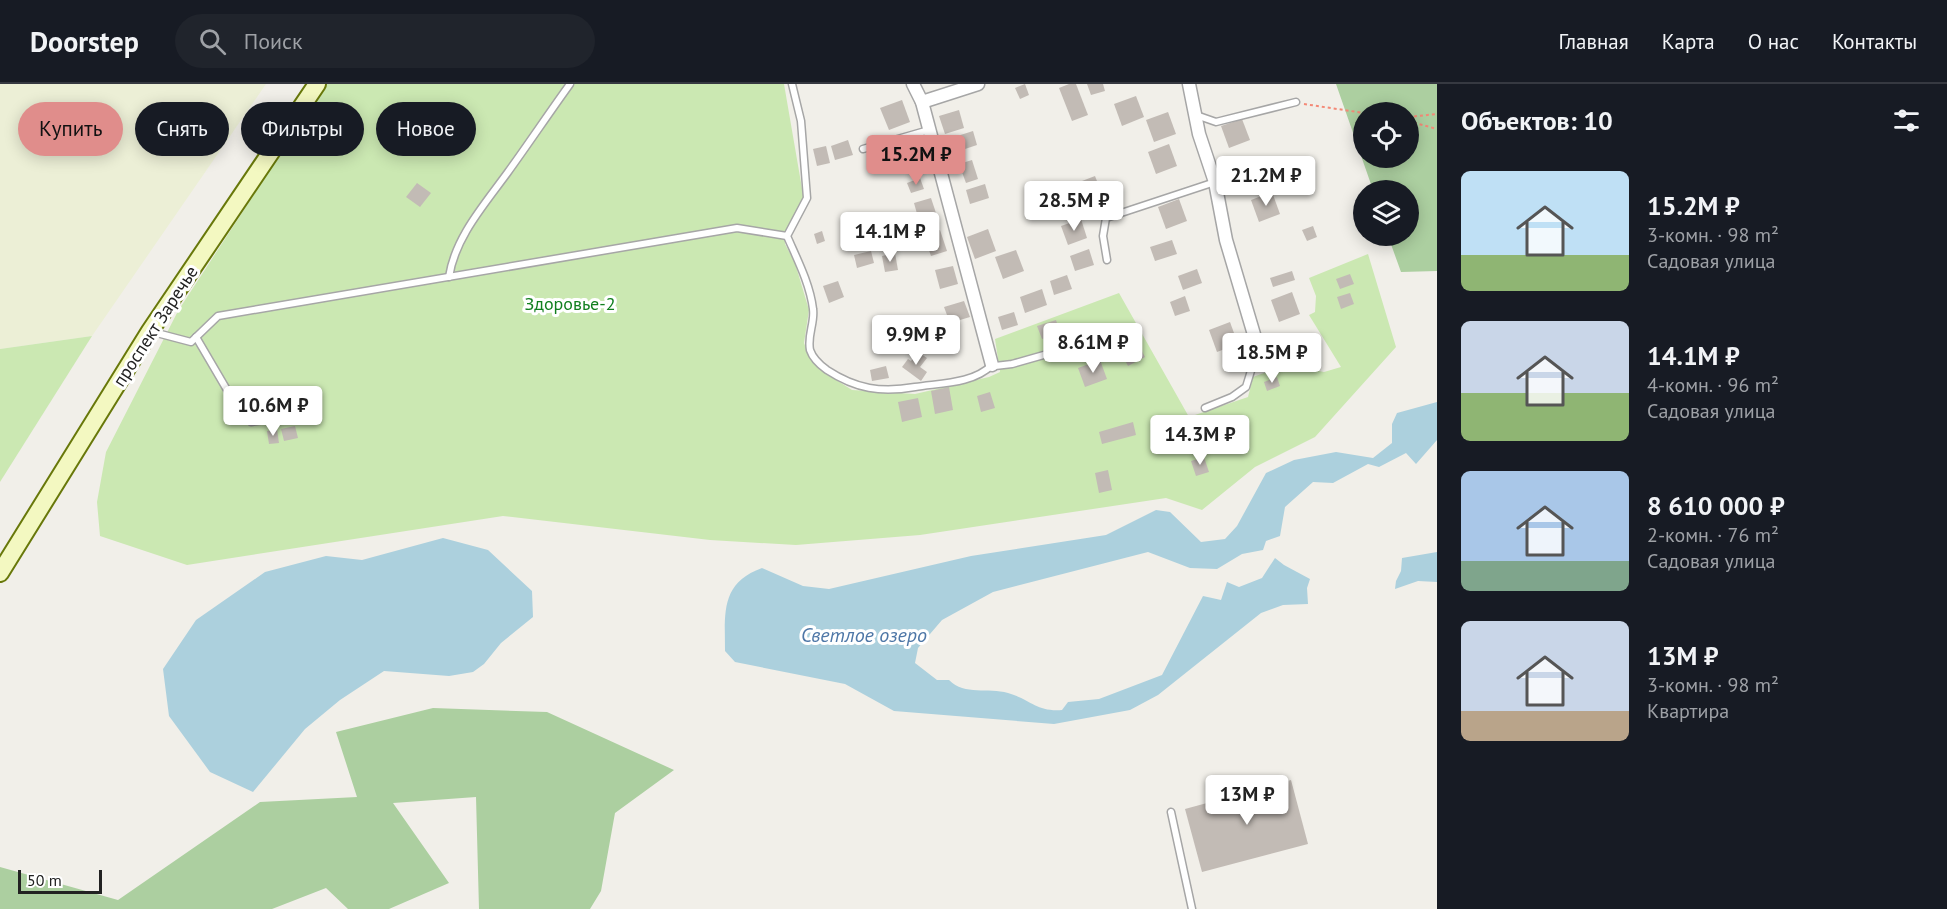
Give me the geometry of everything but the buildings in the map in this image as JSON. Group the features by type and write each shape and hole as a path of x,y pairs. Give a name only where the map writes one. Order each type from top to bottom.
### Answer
{"street":[{"name":"проспект Заречье","path":"0,573 150,331 317,84"},
{"path":"913,84 922,102 930,130 992,365"},
{"path":"922,102 978,84"},
{"path":"1189,84 1199,134 1215,182 1226,240 1258,348"}],"lane":[{"path":"449,277 452,260 460,242 570,84"},
{"path":"787,236 807,198 801,121 792,84"},
{"path":"1195,115 1216,122 1296,102"},
{"path":"863,149 930,130"},
{"path":"1107,260 1103,236 1106,219 1215,182"},
{"path":"150,331 191,342 218,316 737,228 787,236"},
{"path":"787,236 802,269 813,311 808,339 811,353 820,365 845,382 872,389 901,390 956,382 984,373 992,365 1012,364 1100,339"},
{"path":"196,336 230,395 251,422 292,416"},
{"path":"1205,408 1232,398 1246,387 1258,348"},
{"path":"1171,812 1192,909"}],"path":[{"path":"1296,102 1353,111"},
{"path":"1419,117 1437,114"},
{"path":"1419,123 1437,129"}],"green space":[{"path":"0,84 266,84 254,102 241,102 241,120 229,138 229,102 135,102 135,156 216,156 92,336 0,349"},
{"name":"Здоровье-2","path":"326,84 784,84 804,200 787,230 785,244 795,263 809,310 804,343 809,356 819,369 852,390 915,394 989,377 1000,372 995,339 1119,293 1189,417 1248,397 1253,377 1286,365 1324,372 1341,367 1309,315 1315,312 1316,296 1309,278 1368,254 1396,347 1315,437 1255,467 1202,510 1166,498 920,535 796,545 710,540 503,516 187,565 100,536 97,502 106,452 178,311 279,156 364,156 364,102 314,102"},
{"path":"1336,84 1437,84 1437,271 1401,272 1392,246 1419,246 1419,180 1370,180 1365,168 1419,168 1419,102 1353,102 1353,133"},
{"path":"92,336 0,482 0,349"},
{"path":"433,708 547,712 674,770 615,813 601,891 590,909 479,909 476,797 393,803 449,883 389,909 348,909 326,888 272,909 0,909 0,867 118,900 260,802 357,797 336,732"}],"water":[{"name":"Светлое озеро","path":"1437,402 1437,440 1416,464 1406,453 1379,467 1368,464 1333,483 1313,482 1285,507 1280,536 1266,541 1263,550 1242,554 1217,569 1190,568 1148,552 993,592 942,620 918,648 915,663 937,680 949,680 969,690 1000,691 1039,707 1062,710 1068,702 1099,699 1162,675 1203,596 1221,600 1227,582 1239,587 1262,578 1275,558 1310,579 1307,588 1308,604 1283,605 1261,613 1158,695 1130,710 1054,724 894,711 845,684 735,662 725,651 726,612 732,591 748,574 762,568 803,586 829,589 971,556 1106,535 1156,510 1170,512 1201,542 1225,539 1237,526 1266,473 1294,460 1336,452 1373,458 1392,443 1392,424 1397,413"},
{"path":"443,538 488,550 532,591 533,617 501,643 484,664 473,672 449,676 384,671 340,700 305,729 253,792 210,772 169,716 163,669 196,620 265,572 326,556 362,560"},
{"path":"1437,552 1437,582 1418,581 1395,589 1401,571 1402,558"}]}
